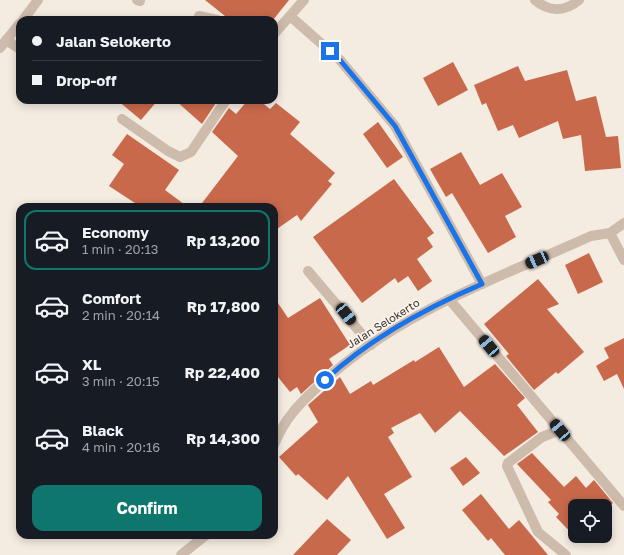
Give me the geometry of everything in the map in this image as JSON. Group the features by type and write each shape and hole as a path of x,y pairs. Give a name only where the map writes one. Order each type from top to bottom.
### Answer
{"street":[{"path":"26,16 38,0"},
{"path":"278,30 304,0"},
{"path":"535,0 543,7 558,10 579,0"},
{"path":"290,16 340,60 395,126 482,284"},
{"path":"16,28 3,44 16,48"},
{"path":"122,119 168,152 180,157 191,152 223,104"},
{"name":"Jalan Selokerto","path":"278,436 282,426 305,399 346,361 422,311 591,236 610,233 624,223"},
{"path":"610,233 624,260"},
{"path":"308,271 371,345"},
{"path":"449,299 624,506"},
{"path":"560,430 542,437 508,463 507,466 538,532 566,555"},
{"path":"181,555 201,539"}],"building":[{"path":"205,0 289,0 276,16 225,16"},
{"path":"453,62 468,90 438,106 423,78"},
{"path":"518,66 525,81 567,70 576,101 596,96 606,137 618,136 621,168 585,171 581,135 563,139 558,121 519,138 513,125 498,131 486,103 482,105 474,85"},
{"path":"122,104 155,104 141,120"},
{"path":"180,104 215,104 202,124"},
{"path":"245,104 264,104 270,109 275,104 277,104 300,122 290,134 335,173 328,181 332,184 301,221 297,215 278,228 278,203 202,203 238,156 212,132 229,108 236,114"},
{"path":"378,122 403,157 387,168 363,134"},
{"path":"127,134 179,170 165,190 183,203 135,203 109,186 124,164 112,155"},
{"path":"461,152 480,185 502,173 522,207 505,216 516,237 488,253 452,193 446,197 430,169"},
{"path":"394,179 434,233 427,238 433,247 417,259 432,281 418,291 408,276 398,283 395,278 362,303 313,237"},
{"path":"589,253 603,282 578,294 565,265"},
{"path":"538,279 559,304 547,309 584,352 558,374 556,372 534,390 506,356 509,354 484,324"},
{"path":"320,298 350,345 329,359 333,365 301,394 297,387 290,392 278,377 278,303 288,318"},
{"path":"624,338 624,389 617,374 604,381 596,366 609,358 604,348"},
{"path":"439,347 464,387 495,364 525,398 517,405 538,432 504,456 460,411 435,433 420,413 391,428 394,433 388,437 412,477 384,494 405,528 387,539 348,476 327,500 298,474 296,476 279,457 318,422 308,405 340,377 350,394 371,381 373,385 414,360 415,362"},
{"path":"532,453 564,487 576,476 586,488 594,480 610,499 568,499 568,530 556,517 559,514 548,502 551,500 517,464"},
{"path":"466,457 480,473 463,486 450,468"},
{"path":"481,494 509,529 519,520 548,555 505,555 491,538 488,541 462,510"},
{"path":"327,519 351,540 337,555 293,555"}],"route":[{"path":"325,380 346,361 422,311 482,284 395,126 340,60 330,51"}]}
